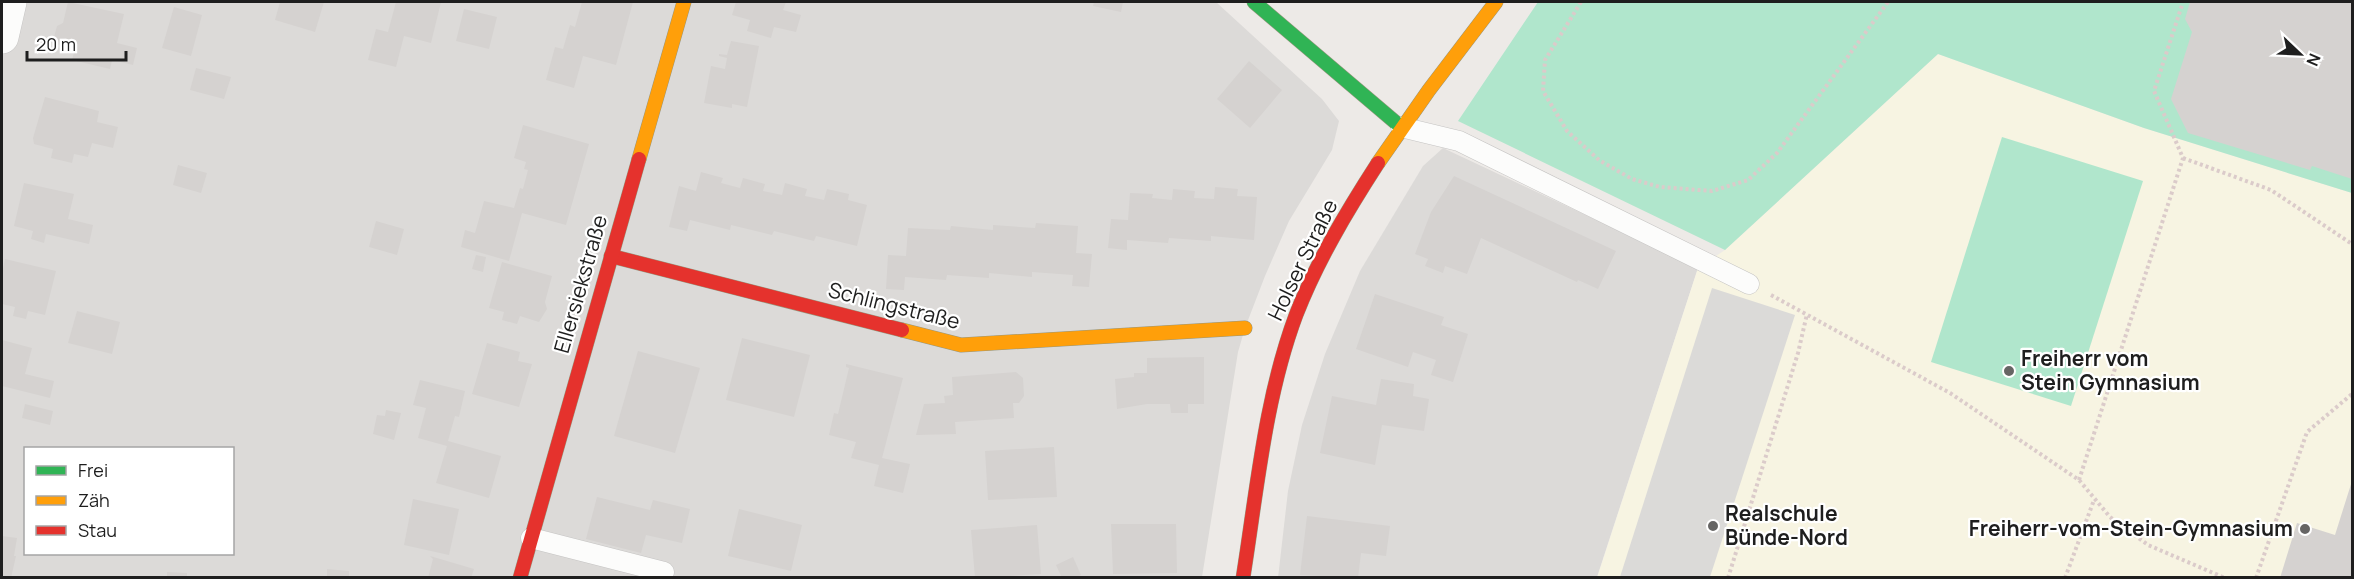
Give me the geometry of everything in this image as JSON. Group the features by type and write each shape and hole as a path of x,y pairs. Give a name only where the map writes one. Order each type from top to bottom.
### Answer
{"street":[{"path":"2,38 10,2"},
{"name":"Ellersiekstraße","path":"520,578 684,2"},
{"path":"1254,2 1401,127"},
{"name":"Holser Straße","path":"1243,578 1267,425 1289,335 1313,276 1343,219 1401,127 1496,2"},
{"name":"Schlingstraße","path":"611,256 961,345 1245,328"}],"lane":[{"path":"1401,127 1459,141 1749,284"},
{"path":"531,538 664,572"}],"path":[{"path":"1581,2 1545,60 1543,92 1567,131 1599,160 1632,178 1660,188 1712,191 1748,180 1777,153 1888,2"},
{"path":"2079,480 2183,158 2154,91 2183,2"},
{"path":"2183,158 2271,190 2352,244"},
{"path":"1749,284 1950,393 2079,480 2110,517 2148,545 2225,578"},
{"path":"1728,578 1798,353 1807,314"},
{"path":"2256,578 2307,432 2352,394"},
{"path":"2065,578 2094,499"}],"shaded area":[{"path":"2,2 1216,2 1322,99 1339,121 1332,150 1289,221 1245,328 1238,352 1202,577 2,577"},
{"name":"Freiherr vom Stein Gymnasium","path":"1938,54 2144,128 2352,193 2352,577 1597,578 1698,268 1725,250"},
{"path":"1443,148 1698,268 1597,577 1278,578 1288,491 1302,425 1325,354 1360,271 1423,166"},
{"path":"1712,288 1795,315 1710,577 1620,577"}],"green space":[{"path":"1538,2 2352,2 2352,193 2144,128 1938,54 1725,250 1458,121"},
{"path":"2002,137 2143,181 2071,406 1931,362"}],"building":[{"path":"68,2 124,14 117,43 137,48 133,65 112,60 110,69 72,60 75,49 57,44 54,37 57,26 63,23"},
{"path":"280,2 324,2 315,32 275,20"},
{"path":"396,2 441,2 431,43 404,36 396,67 368,60 376,29 388,32"},
{"path":"582,2 633,2 616,65 583,56 574,88 546,80 555,47 563,49 570,25 575,27"},
{"path":"736,2 786,2 783,10 801,15 796,32 774,27 771,38 747,31 750,20 732,15"},
{"path":"1094,2 1123,2 1121,12 1093,6"},
{"path":"2190,2 2352,2 2352,179 2312,166 2310,170 2188,133 2171,99 2192,32 2185,19"},
{"path":"174,7 202,15 191,56 162,48"},
{"path":"464,9 497,17 489,49 456,41"},
{"path":"731,41 759,46 747,107 732,104 732,108 704,103 711,66 725,69 727,58 719,54 727,55"},
{"path":"1249,61 1282,90 1250,128 1217,99"},
{"path":"196,68 231,77 224,99 190,90"},
{"path":"45,97 99,111 97,122 118,127 113,148 92,143 88,157 74,154 72,163 51,158 53,149 34,144 33,138"},
{"path":"523,125 589,144 566,225 522,213 509,261 461,247 465,230 475,233 484,201 514,208 520,188 523,189 528,170 524,169 526,162 514,158"},
{"path":"178,165 207,173 201,193 173,185"},
{"path":"701,172 723,178 721,183 740,188 743,178 765,184 763,191 782,195 785,183 807,189 805,196 824,200 827,189 849,194 848,200 867,205 857,246 816,236 814,241 774,231 772,235 731,225 730,230 690,220 687,231 669,227 679,186 696,191"},
{"path":"1454,176 1616,251 1598,289 1578,280 1577,282 1481,238 1467,274 1445,266 1443,273 1425,266 1428,259 1415,254 1431,212"},
{"path":"24,183 74,194 68,219 93,225 89,244 46,234 44,243 31,239 33,231 14,226"},
{"path":"1215,187 1238,189 1237,196 1257,197 1254,240 1211,236 1211,241 1169,238 1168,243 1127,240 1127,250 1108,248 1111,219 1128,220 1130,193 1153,194 1152,198 1172,200 1173,189 1195,191 1194,198 1214,199"},
{"path":"376,221 404,229 397,255 369,247"},
{"path":"1036,223 1078,226 1076,253 1092,254 1089,287 1072,286 1073,275 1032,272 1032,277 989,273 989,278 947,275 946,280 905,277 904,290 886,289 888,255 906,256 908,228 950,230 951,226 993,230 993,225 1035,228"},
{"path":"476,255 486,257 483,272 472,269"},
{"path":"5,259 56,271 45,315 28,311 26,319 13,316 15,307 2,304 2,273"},
{"path":"502,262 552,276 545,302 547,309 539,322 520,316 517,324 502,320 504,312 489,308"},
{"path":"1375,294 1444,317 1441,325 1468,334 1453,382 1431,375 1436,360 1413,352 1408,367 1356,349"},
{"path":"77,311 120,322 112,354 68,343"},
{"path":"742,338 810,355 794,417 726,400"},
{"path":"2,340 32,348 25,374 54,381 50,398 2,386"},
{"path":"487,343 520,352 518,361 532,364 519,407 472,394"},
{"path":"638,351 700,368 675,453 614,436"},
{"path":"1204,357 1204,404 1188,404 1188,413 1171,413 1170,404 1147,404 1117,409 1115,379 1134,377 1134,373 1147,373 1147,358"},
{"path":"846,364 903,378 882,458 910,464 903,493 874,486 879,465 851,458 856,442 829,435 834,413 838,414 849,368"},
{"path":"1016,372 1023,378 1024,396 1019,403 1013,403 1014,418 955,422 956,434 916,435 924,404 945,403 944,396 953,395 952,377"},
{"path":"1381,379 1414,384 1413,396 1429,399 1424,431 1382,425 1375,465 1320,453 1332,396 1376,405"},
{"path":"420,380 465,391 459,417 455,416 448,441 501,456 489,498 436,483 447,446 418,438 426,408 413,405"},
{"path":"25,404 53,411 50,425 22,418"},
{"path":"386,410 401,413 394,440 373,434 377,415 385,416"},
{"path":"1054,447 1057,497 988,500 985,451"},
{"name":"Freiherr-vom-Stein-Gymnasium","path":"2352,481 2352,578 2280,578 2297,523 2335,535"},
{"path":"597,497 650,510 653,500 690,509 682,543 646,535 641,553 586,539"},
{"path":"413,499 459,509 449,555 404,545"},
{"path":"739,509 802,525 791,571 728,556"},
{"path":"1307,516 1390,526 1386,556 1361,553 1358,578 1300,575"},
{"path":"1111,524 1176,524 1177,573 1113,574"},
{"path":"1037,525 1041,574 975,578 971,530"},
{"path":"2,536 17,538 11,578 2,578"},
{"path":"430,556 474,569 471,578 428,578 433,559"},
{"path":"1073,557 1081,575 1075,578 1062,578 1056,565"},
{"path":"327,569 349,571 349,578 327,578"},
{"path":"167,572 187,573 187,578 167,578"}],"traffic: fast":[{"path":"1254,2 1401,127"}],"traffic: slow":[{"path":"639,159 684,2"},
{"path":"1378,163 1429,90 1496,2"},
{"path":"902,330 961,345 1245,328"}],"traffic: jam":[{"path":"520,578 639,159"},
{"path":"1243,578 1269,411 1285,347 1304,295 1323,256 1378,163"},
{"path":"611,256 902,330"}],"place":[{"name":"Freiherr vom Stein Gymnasium","path":"2009,371"},
{"name":"Realschule Bünde-Nord","path":"1713,526"},
{"name":"Freiherr-vom-Stein-Gymnasium","path":"2305,529"}]}
